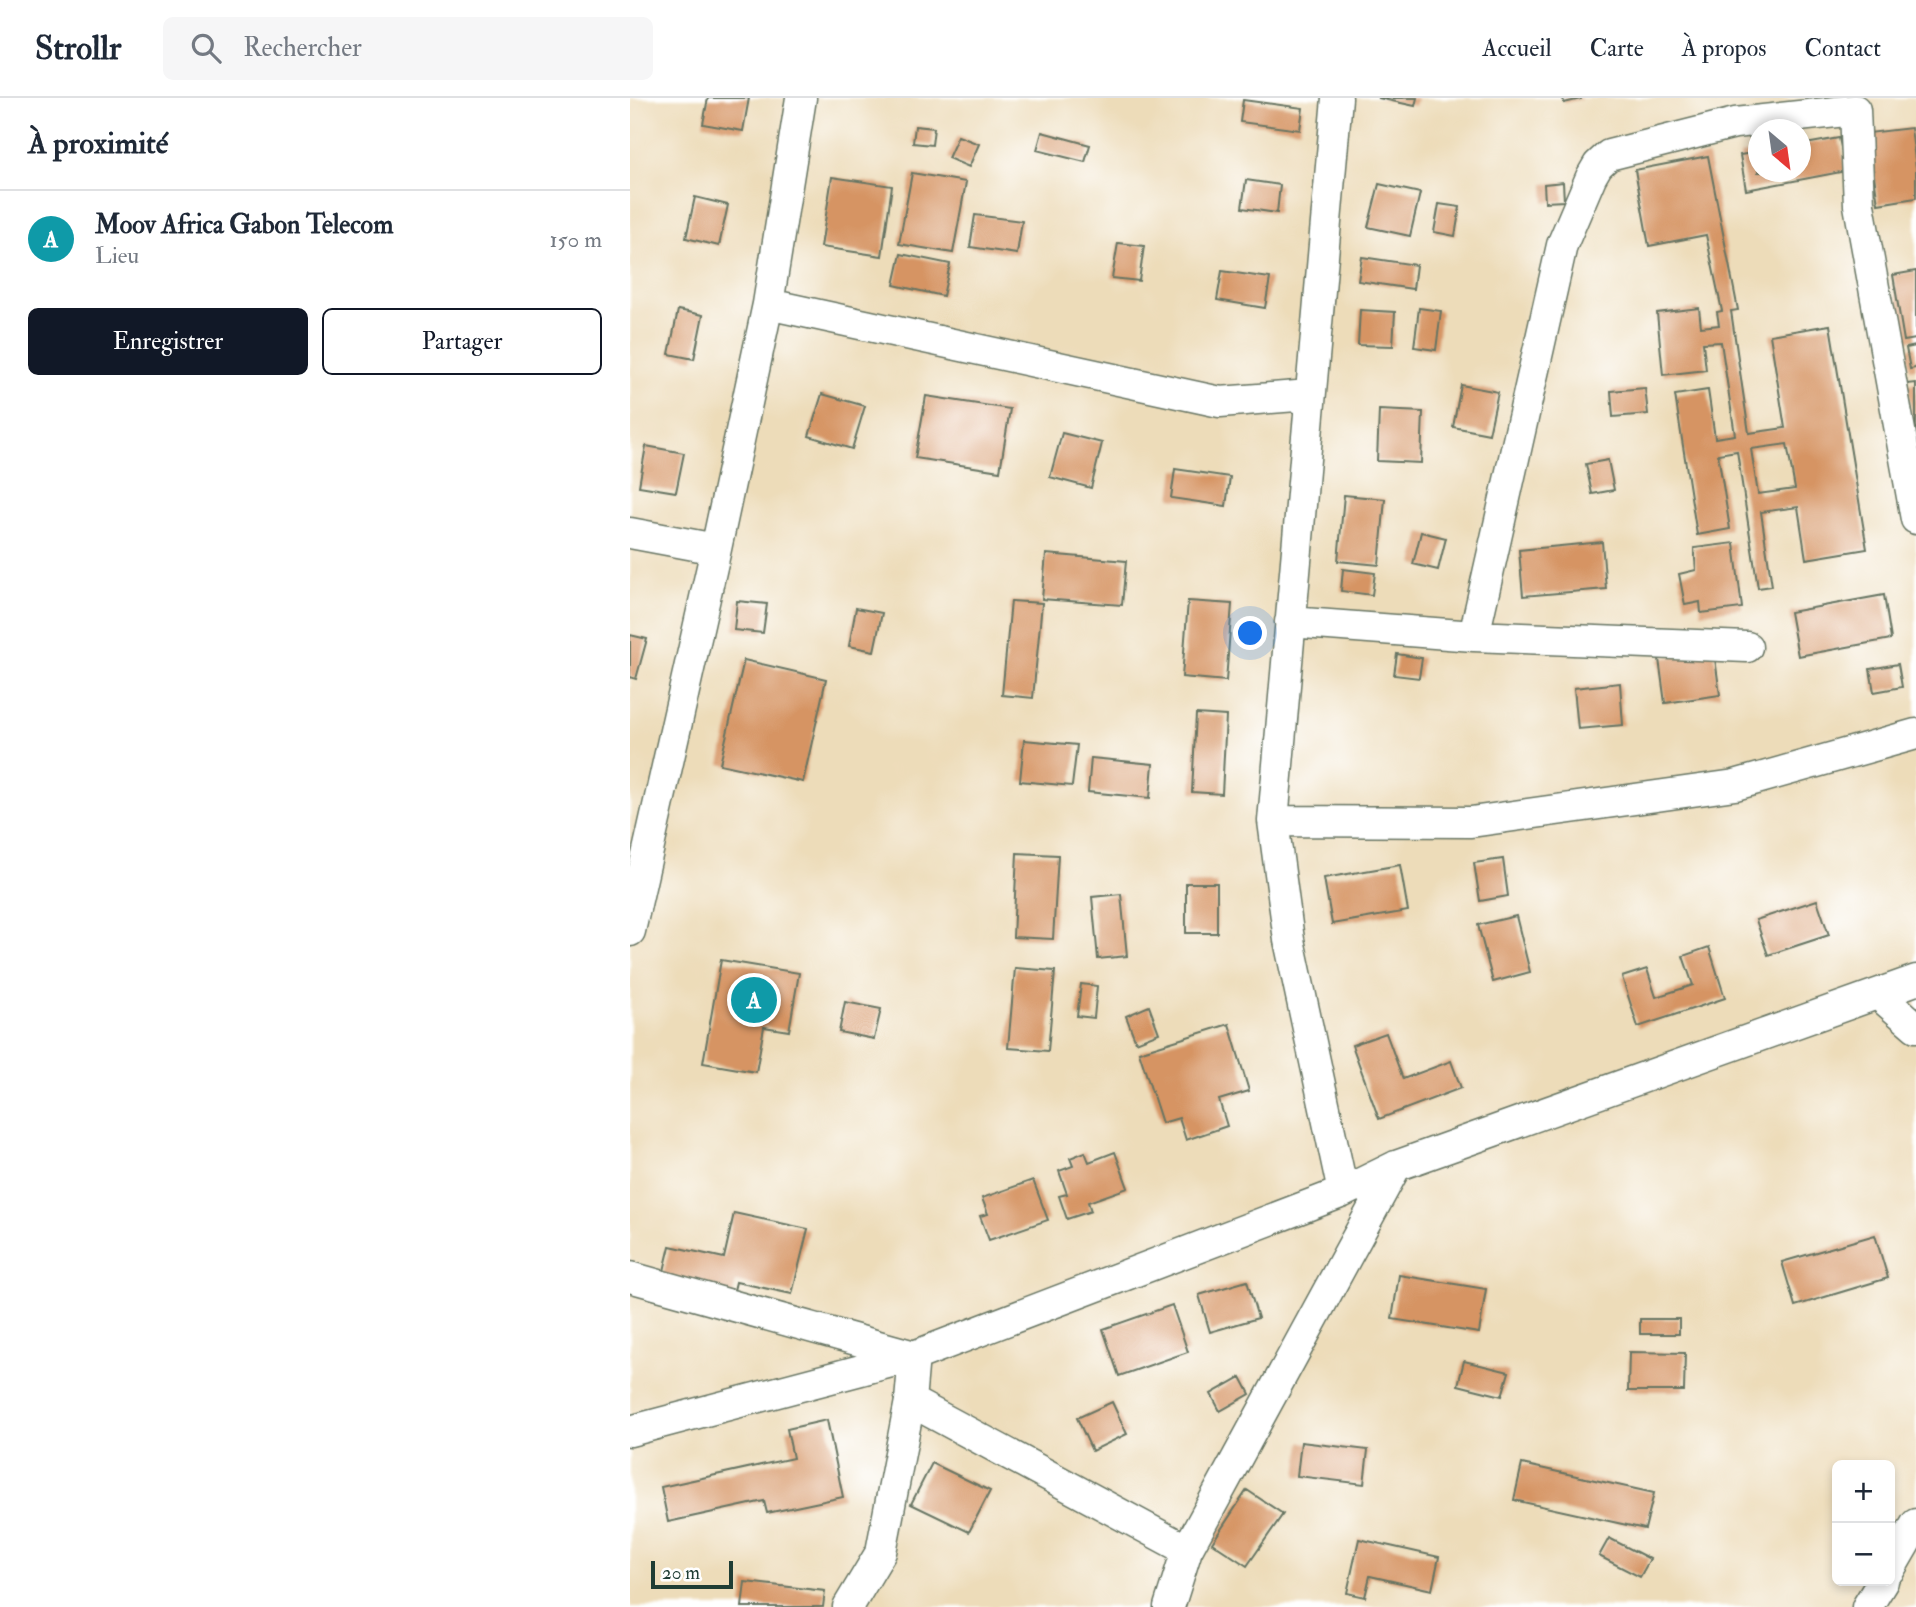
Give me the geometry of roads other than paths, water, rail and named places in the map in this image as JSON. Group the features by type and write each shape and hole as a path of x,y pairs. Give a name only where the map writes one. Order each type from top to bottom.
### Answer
{"street":[{"path":"630,931 768,304 801,98"},
{"path":"1337,98 1273,821 1289,940 1343,1192"},
{"path":"1474,636 1562,245 1598,165 1609,155 1622,151 1735,122 1855,110 1859,205 1916,519"},
{"path":"768,304 1220,402 1309,394"},
{"path":"630,533 716,549"},
{"path":"1290,622 1474,636 1747,648"},
{"path":"1273,821 1471,822 1735,785 1916,734"},
{"path":"630,1431 914,1356 1343,1192 1396,1166 1916,980"},
{"path":"1878,994 1916,1027"},
{"path":"1169,1607 1187,1550 1396,1166"},
{"path":"630,1277 914,1356"},
{"path":"848,1607 881,1552 911,1401 914,1356"},
{"path":"911,1401 1187,1550"},
{"path":"1895,1560 1916,1524"},
{"path":"1867,1607 1880,1586"}],"place":[{"name":"Moov Africa Gabon Telecom","path":"754,1000"}]}
